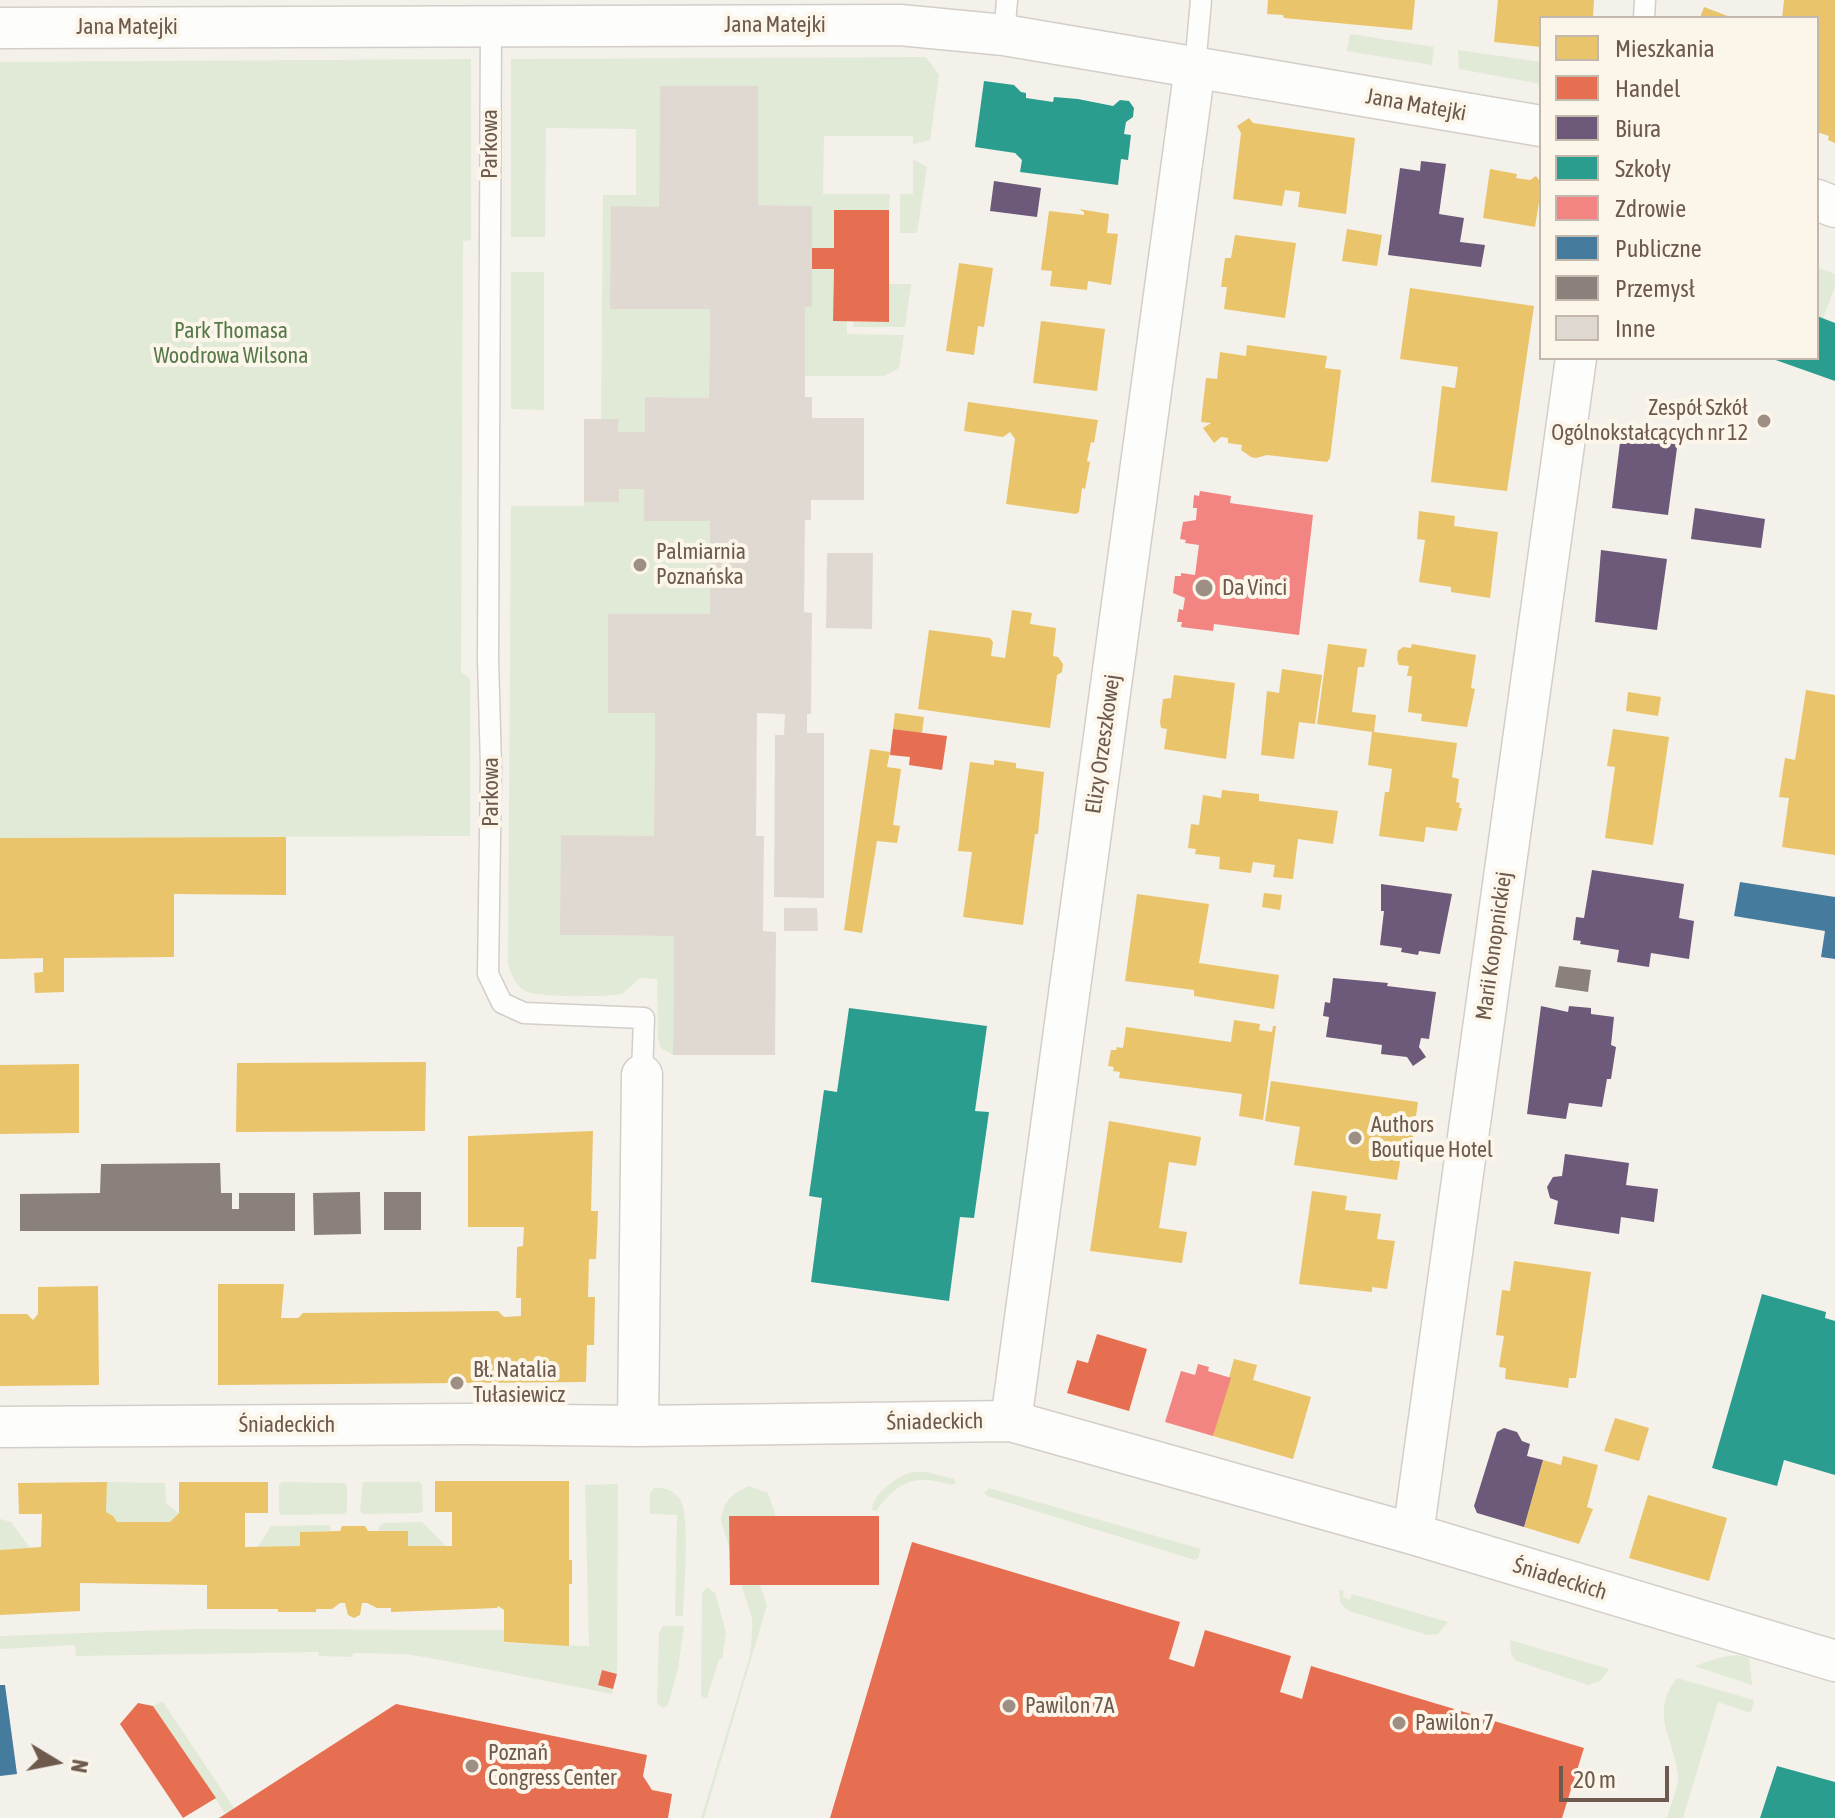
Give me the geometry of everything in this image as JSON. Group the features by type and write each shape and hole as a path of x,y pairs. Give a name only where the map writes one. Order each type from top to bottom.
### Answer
{"street":[{"name":"Jana Matejki","path":"0,28 491,26 630,13 900,25 1006,17 1195,67 1539,126"},
{"name":"Elizy Orzeszkowej","path":"1011,1421 1195,67"},
{"name":"Marii Konopnickiej","path":"1413,1534 1576,360"},
{"name":"Parkowa","path":"638,1426 642,1075"},
{"name":"Śniadeckich","path":"0,1427 638,1426 1011,1421 1413,1534 1835,1661"}],"lane":[{"path":"1195,67 1201,0"},
{"name":"Parkowa","path":"491,26 488,974 502,1003 524,1013 644,1018 642,1075"}],"green space":[{"path":"1350,34 1434,47 1432,65 1347,51"},
{"path":"1458,50 1539,62 1539,84 1459,69"},
{"path":"926,57 939,75 930,140 913,144 913,136 824,136 823,194 890,194 889,210 834,210 834,248 812,248 812,206 758,205 758,86 660,86 659,207 611,207 611,309 710,309 709,398 645,397 645,432 618,432 619,419 601,419 603,195 636,195 636,129 546,128 545,237 511,237 511,59"},
{"name":"Park Thomasa Woodrowa Wilsona","path":"471,59 471,240 463,241 461,672 470,679 470,836 0,838 0,62"},
{"path":"913,159 927,167 917,233 900,233 900,194 913,194"},
{"path":"1819,268 1835,274 1835,287 1823,319 1819,317"},
{"path":"812,269 834,269 833,321 847,321 847,334 904,335 899,368 884,376 805,376 805,307"},
{"path":"511,272 544,272 544,410 511,409"},
{"path":"889,284 911,284 905,327 853,327 854,322 889,322"},
{"path":"619,489 644,489 644,521 710,521 710,614 608,614 608,713 655,713 654,836 561,836 561,935 674,936 673,1055 661,1048 658,1040 657,979 640,978 622,994 544,995 522,989 508,964 511,506 584,506 584,502 618,502"},
{"path":"912,1472 927,1472 954,1479 956,1483 952,1485 928,1480 909,1482 892,1492 876,1511 872,1510 886,1486"},
{"path":"107,1482 165,1483 166,1503 179,1513 170,1522 117,1522 106,1512"},
{"path":"282,1482 344,1483 347,1486 347,1511 344,1514 282,1515 279,1513 279,1485"},
{"path":"363,1482 419,1482 422,1484 423,1510 420,1513 364,1514 360,1511"},
{"path":"618,1484 617,1674 602,1670 598,1684 613,1689 612,1694 403,1654 354,1653 351,1657 319,1656 318,1652 76,1656 75,1645 0,1649 0,1636 195,1629 504,1630 504,1643 589,1646 585,1485"},
{"path":"749,1486 768,1493 776,1517 758,1517 760,1585 767,1605 704,1818 701,1818 750,1655 752,1618 721,1521 729,1499"},
{"path":"654,1488 673,1492 684,1510 686,1556 683,1616 675,1616 677,1515 650,1514 650,1493"},
{"path":"989,1488 1201,1549 1195,1560 987,1496 984,1493"},
{"path":"0,1519 11,1522 30,1548 0,1550"},
{"path":"422,1522 446,1546 408,1546 407,1531 378,1531 384,1523"},
{"path":"330,1525 330,1531 300,1532 300,1546 258,1547 271,1526"},
{"path":"707,1587 715,1593 726,1632 722,1659 719,1659 707,1698 704,1698 701,1695 702,1593"},
{"path":"1339,1590 1344,1591 1343,1597 1350,1600 1352,1594 1448,1622 1438,1634 1428,1635 1349,1611 1340,1603"},
{"path":"663,1626 684,1626 678,1669 668,1705 664,1708 657,1704 659,1633"},
{"path":"1510,1640 1609,1669 1600,1681 1588,1685 1516,1661 1511,1654"},
{"path":"1738,1655 1749,1658 1752,1685 1694,1666 1722,1657"},
{"path":"1677,1678 1754,1700 1751,1713 1718,1702 1683,1818 1667,1818 1678,1775 1664,1714 1669,1691"},
{"path":"161,1702 234,1808 225,1813 153,1706"}],"building: Mieszkania":[{"path":"1268,0 1415,0 1412,30 1284,18 1283,15 1267,14"},
{"path":"1498,0 1594,0 1593,16 1539,16 1539,47 1494,42"},
{"path":"1784,0 1835,0 1835,143 1828,140 1829,136 1819,133 1819,16 1782,16"},
{"path":"1704,7 1728,16 1701,16"},
{"path":"1249,118 1253,123 1355,138 1346,214 1298,207 1300,192 1285,190 1282,206 1233,199 1241,133 1237,126"},
{"path":"1490,169 1517,174 1516,178 1530,180 1536,176 1539,180 1539,202 1535,227 1483,218"},
{"path":"1079,209 1109,214 1107,233 1118,234 1111,285 1088,281 1087,290 1050,286 1052,271 1041,270 1049,211 1084,215"},
{"path":"1347,229 1382,235 1377,266 1342,261"},
{"path":"1235,235 1296,243 1285,318 1224,309 1227,287 1221,287 1225,258 1231,258"},
{"path":"959,263 993,268 984,327 978,326 974,355 946,351"},
{"path":"1410,288 1534,306 1507,491 1431,482 1442,386 1455,388 1458,367 1400,359"},
{"path":"1041,321 1105,329 1097,391 1033,383"},
{"path":"1247,345 1327,356 1325,368 1341,370 1327,462 1267,455 1251,457 1241,450 1242,445 1228,443 1228,438 1221,437 1214,443 1203,428 1211,423 1201,422 1206,378 1217,379 1220,352 1246,356"},
{"path":"968,402 1098,420 1087,461 1090,462 1079,512 1006,504 1015,439 1010,432 1003,437 964,431"},
{"path":"1419,511 1455,516 1454,526 1498,532 1490,598 1451,592 1451,587 1419,582 1425,540 1417,539"},
{"path":"1012,610 1032,613 1030,624 1056,628 1053,656 1063,664 1062,672 1057,675 1050,728 918,709 929,630 990,638 993,642 991,656 1005,658"},
{"path":"1328,644 1367,649 1364,667 1358,667 1352,712 1376,715 1374,732 1457,743 1452,777 1459,779 1456,802 1462,808 1457,831 1426,827 1424,842 1379,836 1385,792 1389,792 1392,769 1368,765 1372,732 1317,724"},
{"path":"1412,644 1476,655 1471,688 1475,689 1467,727 1421,721 1422,714 1408,712 1412,676 1407,676 1409,666 1399,665 1397,660 1398,651 1403,647 1411,648"},
{"path":"1282,669 1322,675 1315,724 1299,722 1294,759 1261,755 1267,691 1279,693"},
{"path":"1174,675 1235,683 1226,759 1164,749 1167,729 1161,728 1160,722 1163,699 1171,698"},
{"path":"1806,690 1835,695 1835,855 1782,847 1789,798 1779,797 1785,758 1795,760"},
{"path":"1628,692 1661,697 1658,716 1626,711"},
{"path":"895,713 924,717 922,733 893,729"},
{"path":"1613,729 1669,737 1653,845 1605,838 1615,767 1607,766"},
{"path":"870,749 890,752 887,767 901,769 893,825 900,826 897,843 877,841 862,933 844,930"},
{"path":"994,760 1016,763 1016,768 1044,772 1038,834 1035,834 1023,925 963,917 972,852 958,851 970,762 994,765"},
{"path":"1222,790 1259,794 1259,801 1338,811 1333,844 1298,839 1293,879 1273,877 1275,865 1253,862 1251,873 1219,869 1220,857 1195,854 1196,849 1188,848 1191,824 1199,825 1203,795 1221,798"},
{"path":"286,837 286,895 174,894 174,957 64,958 64,992 35,993 34,973 43,972 43,958 0,959 0,838"},
{"path":"1264,893 1282,895 1280,910 1262,907"},
{"path":"1137,894 1209,904 1199,963 1279,975 1274,1009 1194,996 1194,990 1125,981"},
{"path":"1234,1020 1260,1024 1259,1030 1272,1032 1273,1026 1276,1026 1263,1120 1239,1116 1242,1094 1119,1078 1120,1072 1108,1066 1111,1050 1123,1048 1126,1027 1231,1042"},
{"path":"426,1062 425,1131 236,1132 237,1063"},
{"path":"79,1064 79,1133 0,1134 0,1065"},
{"name":"Authors Boutique Hotel","path":"1271,1081 1418,1102 1411,1151 1402,1150 1397,1180 1294,1165 1300,1127 1265,1121"},
{"path":"1109,1121 1201,1137 1196,1166 1169,1162 1159,1228 1187,1232 1182,1263 1090,1251"},
{"path":"593,1131 591,1211 598,1211 596,1259 589,1259 588,1297 595,1297 594,1345 587,1345 586,1382 218,1385 218,1284 284,1284 281,1318 298,1318 303,1313 498,1311 504,1317 521,1316 521,1298 516,1298 517,1247 523,1246 524,1227 468,1227 468,1136"},
{"path":"1312,1191 1347,1196 1345,1210 1381,1214 1377,1239 1395,1241 1387,1289 1372,1287 1372,1292 1299,1284"},
{"path":"1514,1261 1591,1272 1576,1378 1569,1378 1568,1388 1505,1379 1506,1368 1499,1367 1504,1336 1496,1335 1502,1290 1510,1291"},
{"path":"98,1286 99,1385 0,1386 0,1314 27,1314 33,1320 38,1314 38,1287"},
{"path":"1234,1359 1257,1365 1253,1380 1311,1397 1293,1459 1213,1436"},
{"path":"1615,1418 1649,1428 1639,1461 1604,1451"},
{"path":"1563,1456 1598,1465 1587,1507 1593,1509 1579,1544 1524,1527 1543,1460 1561,1465"},
{"path":"435,1481 569,1481 572,1584 569,1584 569,1646 504,1642 504,1610 498,1606 391,1612 391,1608 362,1603 360,1615 354,1618 348,1615 345,1603 332,1609 316,1609 316,1612 207,1609 207,1585 80,1583 80,1611 0,1615 0,1550 41,1547 42,1514 19,1514 18,1483 107,1482 106,1512 117,1522 170,1522 179,1513 179,1482 268,1482 268,1513 245,1513 245,1547 300,1546 300,1532 340,1531 342,1526 365,1526 368,1531 408,1531 408,1546 452,1546 452,1512 435,1512"},
{"path":"1648,1495 1727,1518 1709,1581 1629,1558"}],"building: Handel":[{"path":"834,210 889,210 889,322 833,321 834,269 812,269 812,248 834,248"},
{"path":"893,729 947,736 942,770 909,765 910,757 890,755"},
{"path":"1097,1334 1147,1349 1129,1411 1067,1393 1077,1360 1088,1363"},
{"path":"729,1516 879,1516 879,1585 730,1585"},
{"path":"912,1542 1180,1622 1169,1659 1194,1667 1205,1630 1291,1656 1280,1692 1302,1699 1311,1666 1584,1748 1562,1818 830,1818"},
{"path":"602,1670 617,1674 613,1689 598,1685"},
{"path":"138,1703 153,1706 216,1798 183,1818 120,1724"},
{"name":"Poznań Congress Center","path":"396,1704 647,1755 643,1776 652,1790 672,1794 668,1818 219,1818"}],"building: Biura":[{"path":"1421,161 1446,164 1439,214 1464,218 1460,242 1485,245 1481,267 1388,255 1400,168 1420,171"},
{"path":"994,181 1041,188 1037,217 990,211"},
{"path":"1622,426 1679,433 1668,515 1612,508"},
{"path":"1695,508 1765,519 1761,548 1691,539"},
{"path":"1601,550 1667,559 1657,630 1595,622"},
{"path":"1592,870 1684,884 1679,918 1694,921 1689,959 1651,953 1649,967 1617,962 1619,950 1580,944 1581,941 1573,940 1576,917 1584,918"},
{"path":"1381,884 1452,894 1440,954 1419,951 1418,955 1401,952 1402,948 1380,945 1384,911 1381,911"},
{"path":"1333,978 1388,983 1387,986 1436,992 1429,1039 1421,1038 1419,1047 1426,1057 1413,1066 1407,1057 1381,1054 1382,1045 1326,1037 1329,1017 1323,1016 1325,1002 1330,1003"},
{"path":"1541,1006 1568,1012 1569,1006 1591,1008 1591,1014 1614,1017 1611,1045 1616,1047 1611,1079 1607,1079 1602,1107 1569,1103 1566,1119 1527,1114"},
{"path":"1565,1154 1629,1163 1626,1185 1658,1189 1654,1222 1621,1217 1619,1234 1554,1224 1558,1201 1550,1198 1547,1187 1553,1177 1562,1176"},
{"path":"1504,1428 1517,1432 1522,1441 1530,1444 1527,1456 1543,1460 1524,1527 1477,1513 1474,1506 1497,1432"}],"building: Szkoły":[{"path":"984,81 1014,85 1026,93 1026,98 1053,102 1054,97 1113,106 1120,100 1129,101 1134,108 1133,117 1126,122 1124,134 1131,135 1128,160 1121,159 1118,185 1020,172 1022,160 1015,153 975,147"},
{"path":"1819,317 1835,323 1835,381 1776,360 1819,360"},
{"path":"849,1008 987,1026 975,1111 989,1112 974,1218 960,1217 949,1301 811,1282 822,1198 809,1196 824,1090 837,1092"},
{"path":"1762,1294 1826,1312 1825,1318 1835,1321 1835,1475 1784,1460 1777,1486 1712,1468"},
{"path":"1777,1766 1835,1782 1835,1818 1760,1818"}],"building: Zdrowie":[{"path":"1200,491 1231,496 1230,503 1313,515 1299,635 1214,624 1213,631 1181,627 1182,622 1177,622 1185,598 1173,593 1175,576 1181,576 1181,573 1195,575 1199,545 1180,539 1183,522 1196,520 1194,495 1199,496"},
{"path":"1198,1364 1209,1367 1208,1371 1231,1378 1213,1436 1165,1422 1181,1371 1195,1375"}],"building: Publiczne":[{"path":"1740,882 1835,897 1835,959 1821,957 1825,931 1734,916"},
{"path":"0,1685 5,1685 17,1774 0,1776"}],"building: Przemysł":[{"path":"1559,966 1591,970 1588,992 1555,987"},
{"path":"220,1163 221,1193 232,1193 232,1209 239,1209 239,1193 295,1193 295,1231 20,1231 20,1194 100,1193 101,1164"},
{"path":"360,1192 361,1234 314,1235 313,1193"},
{"path":"384,1192 421,1192 421,1230 384,1230"}],"building: Inne":[{"name":"Palmiarnia Poznańska","path":"660,86 758,86 758,205 812,206 812,307 805,307 805,397 812,397 812,418 864,418 864,500 811,500 811,520 805,520 804,612 812,613 811,714 807,714 807,733 824,733 824,898 774,897 775,735 784,735 785,714 757,713 756,836 764,836 763,931 776,932 775,1055 673,1055 674,936 560,935 561,835 654,836 655,713 608,713 608,614 710,614 710,521 644,521 644,489 619,489 619,502 584,502 584,419 619,419 618,432 645,432 645,397 709,398 710,309 610,309 611,206 659,207"},
{"path":"827,553 873,553 872,629 826,628"},
{"path":"784,908 817,908 818,931 784,931"}],"place":[{"name":"Zespół Szkół Ogólnokstałcących nr 12","path":"1764,421"},
{"name":"Palmiarnia Poznańska","path":"640,565"},
{"name":"Da Vinci","path":"1204,588"},
{"name":"Authors Boutique Hotel","path":"1355,1138"},
{"name":"Bł. Natalia Tułasiewicz","path":"457,1383"},
{"name":"Pawilon 7A","path":"1009,1706"},
{"name":"Pawilon 7","path":"1399,1723"},
{"name":"Poznań Congress Center","path":"472,1766"}]}
